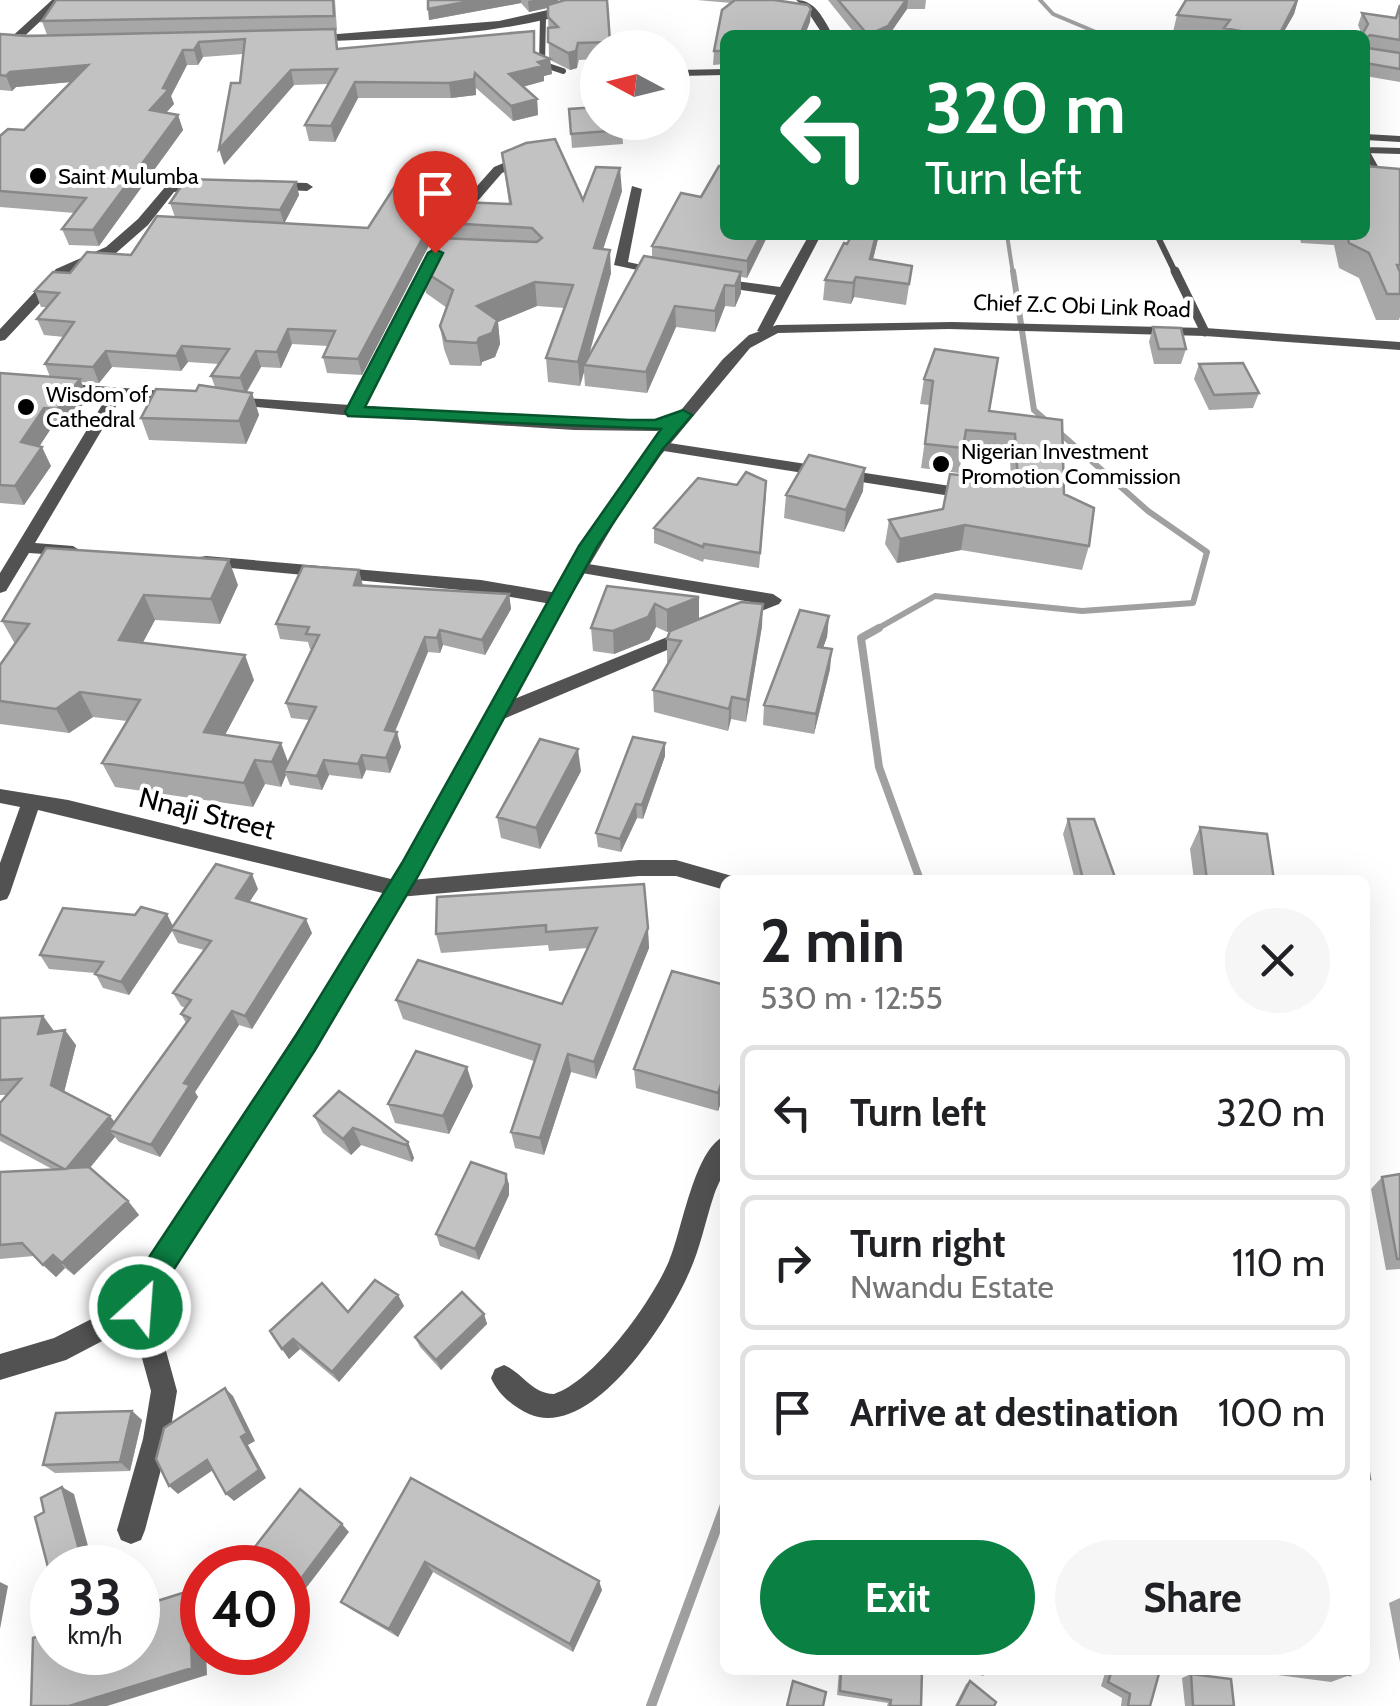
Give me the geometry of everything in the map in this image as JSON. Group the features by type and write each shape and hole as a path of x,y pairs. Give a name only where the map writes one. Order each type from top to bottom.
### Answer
{"street":[{"path":"6,43 58,0"},
{"path":"300,39 542,17 602,0"},
{"path":"801,0 825,30"},
{"path":"6,43 29,43"},
{"path":"690,73 720,72"},
{"path":"354,412 443,254 451,224 503,167 536,154"},
{"path":"0,336 61,272 111,250 178,185 229,186"},
{"path":"248,186 308,187"},
{"path":"636,188 621,265 669,275"},
{"path":"143,222 163,223"},
{"path":"131,1530 156,1439 164,1391 140,1307 142,1293 247,1135 399,889 576,567 656,446 735,354 764,332 812,240"},
{"path":"688,278 784,292"},
{"name":"Chief Z.C Obi Link Road","path":"764,332 1062,326 1400,346"},
{"path":"38,386 354,412 624,425 657,426 683,415"},
{"path":"0,587 118,390"},
{"path":"656,446 981,495"},
{"path":"24,547 83,552"},
{"path":"179,559 482,586 557,599"},
{"path":"494,715 773,600 576,567"},
{"name":"Nnaji Street","path":"0,796 32,799 399,889 639,868 676,868 720,881"},
{"path":"0,893 32,799"},
{"path":"504,1378 527,1402 552,1407 572,1404 589,1388 636,1333 677,1273 720,1155"},
{"path":"0,1367 40,1360 72,1347 140,1307"}],"lane":[{"path":"542,17 542,64 563,71"},
{"path":"1370,137 1400,139"},
{"path":"1370,149 1400,151"},
{"path":"1370,158 1376,169 1400,180"},
{"path":"1159,240 1205,332"}],"building":[{"path":"56,0 333,0 334,16 42,21"},
{"path":"428,0 476,0 428,9"},
{"path":"565,0 607,0 609,30 580,30 576,51 568,53 548,42 548,28 558,27 548,17 548,5"},
{"path":"735,0 774,0 808,5 811,9 802,30 720,30 720,51 714,51 722,10"},
{"path":"838,0 906,0 888,26 864,30"},
{"path":"1186,0 1297,0 1282,30 1235,30 1224,28 1230,20 1177,15"},
{"path":"1400,5 1400,40 1370,35 1370,30 1365,30 1368,24 1362,13 1396,18"},
{"path":"335,29 337,49 534,31 534,52 550,59 538,62 543,66 509,74 537,99 511,106 475,73 474,79 449,83 355,82 331,126 305,125 337,69 291,70 219,149 231,83 240,83 245,39 199,42 194,50 183,50 163,88 169,89 150,110 178,115 93,230 62,229 86,198 0,191 0,136 8,129 24,130 88,65 0,75 0,34"},
{"path":"1370,48 1400,53 1400,69 1370,64"},
{"path":"580,108 580,133 571,134 569,109"},
{"path":"555,139 583,200 596,167 620,168 594,248 610,250 578,362 546,358 573,285 535,282 477,306 497,320 492,333 479,338 477,343 446,341 440,326 453,290 422,270 439,238 537,242 542,238 532,228 447,223 459,202 511,204 502,153 526,143"},
{"path":"720,166 720,240 758,240 747,261 652,246 681,193 701,197"},
{"path":"1370,166 1400,169 1400,294 1387,294 1369,253 1348,240 1370,240"},
{"path":"404,172 449,175 438,209 358,359 323,357 335,331 288,329 277,352 256,351 240,378 211,376 229,349 182,346 176,356 106,351 93,367 45,364 74,322 37,319 59,293 35,291 53,272 70,273 87,252 131,255 157,216 368,228"},
{"path":"186,179 296,182 280,210 170,203"},
{"path":"849,240 875,240 870,259 912,266 909,284 856,277 853,283 825,280 844,243"},
{"path":"644,256 741,272 735,286 725,285 715,311 675,306 646,372 584,365"},
{"path":"1153,327 1181,328 1186,349 1159,349"},
{"path":"935,349 998,358 989,411 1062,420 1064,494 1094,508 1089,546 965,525 900,539 889,520 943,509 950,474 1018,481 1015,434 966,430 963,448 925,444 933,381 924,379"},
{"path":"1243,363 1259,393 1214,395 1199,364"},
{"path":"0,373 80,379 57,409 44,408 21,442 42,447 15,486 0,485"},
{"path":"199,385 252,393 239,421 141,418 156,389 196,391"},
{"path":"809,455 865,468 846,510 786,495"},
{"path":"746,472 766,481 760,553 704,544 703,547 654,528 698,478 737,485"},
{"path":"46,548 229,560 211,599 144,595 119,640 245,655 204,732 281,743 272,762 255,760 244,783 102,763 140,700 80,692 56,709 0,701 0,665 29,624 2,621"},
{"path":"303,566 359,570 354,585 509,594 482,640 440,630 437,638 425,637 385,730 397,732 386,758 362,755 358,764 324,760 317,776 284,771 316,707 286,703 319,635 306,634 309,627 276,624"},
{"path":"607,586 699,597 667,610 655,604 648,617 613,631 591,628"},
{"path":"741,602 763,604 747,700 732,697 729,709 653,690 681,641 667,639 670,631"},
{"path":"800,610 829,616 818,647 832,649 816,714 764,705"},
{"path":"633,737 665,743 642,805 636,804 620,839 596,833"},
{"path":"540,739 578,749 536,828 497,817"},
{"path":"1068,819 1094,819 1114,875 1082,875"},
{"path":"1200,827 1267,834 1273,875 1206,875"},
{"path":"216,864 252,874 236,898 306,919 245,1016 232,1011 184,1083 190,1085 151,1145 109,1130 190,1018 181,1014 191,1000 173,993 211,941 171,929"},
{"path":"644,884 648,928 594,1062 568,1054 540,1138 511,1132 540,1045 396,1000 418,960 562,1004 597,928 546,932 546,925 436,934 437,897"},
{"path":"141,907 167,914 121,982 95,974 103,962 40,955 63,908 135,915"},
{"path":"672,971 720,984 718,1093 634,1069"},
{"path":"43,1016 38,1034 65,1030 51,1085 110,1116 67,1168 89,1167 128,1201 62,1263 53,1255 43,1265 22,1243 0,1245 0,1172 64,1169 0,1134 0,1103 21,1079 0,1080 0,1018"},
{"path":"416,1051 467,1067 443,1116 388,1104"},
{"path":"339,1091 408,1142 406,1145 353,1128 343,1139 314,1116"},
{"path":"471,1162 506,1174 506,1183 475,1249 436,1234"},
{"path":"1400,1174 1400,1259 1397,1259 1382,1177"},
{"path":"375,1280 398,1295 332,1372 293,1339 282,1349 270,1331 322,1283 348,1312"},
{"path":"462,1292 484,1314 436,1360 415,1337"},
{"path":"225,1388 247,1433 241,1437 259,1470 226,1494 207,1460 169,1486 156,1459 164,1428"},
{"path":"132,1411 120,1462 43,1465 56,1413"},
{"path":"411,1478 599,1581 570,1644 425,1562 389,1629 341,1602"},
{"path":"62,1487 78,1545 42,1545 35,1517 44,1512 41,1498"},
{"path":"300,1489 342,1524 310,1567 310,1545 256,1545"},
{"path":"180,1594 180,1672 69,1706 31,1706 32,1675 160,1675 160,1600"},
{"path":"841,1675 922,1675 921,1706 890,1706 891,1700 840,1691"},
{"path":"1110,1675 1159,1675 1150,1706 1128,1706 1130,1694 1108,1682"},
{"path":"1191,1675 1231,1679 1234,1706 1193,1706"},
{"path":"793,1681 826,1692 823,1706 787,1706"},
{"path":"970,1681 996,1702 994,1706 957,1706"}],"waterway":[{"path":"1040,0 1053,14 1091,30"},
{"path":"1008,240 1013,274"},
{"path":"875,630 935,596 1082,611 1193,603 1207,552 1148,511 1034,410 1013,271"},
{"path":"879,628 861,638 879,767 918,875"},
{"path":"651,1706 720,1519"}],"place":[{"name":"Saint Mulumba","path":"38,176"},
{"name":"Wisdom of Cathedral","path":"26,407"},
{"name":"Nigerian Investment Promotion Commission","path":"941,464"}],"route":[{"path":"140,1307 142,1293 306,1042 410,870 588,546 656,446 683,415 657,426 354,412 435,253"}]}
